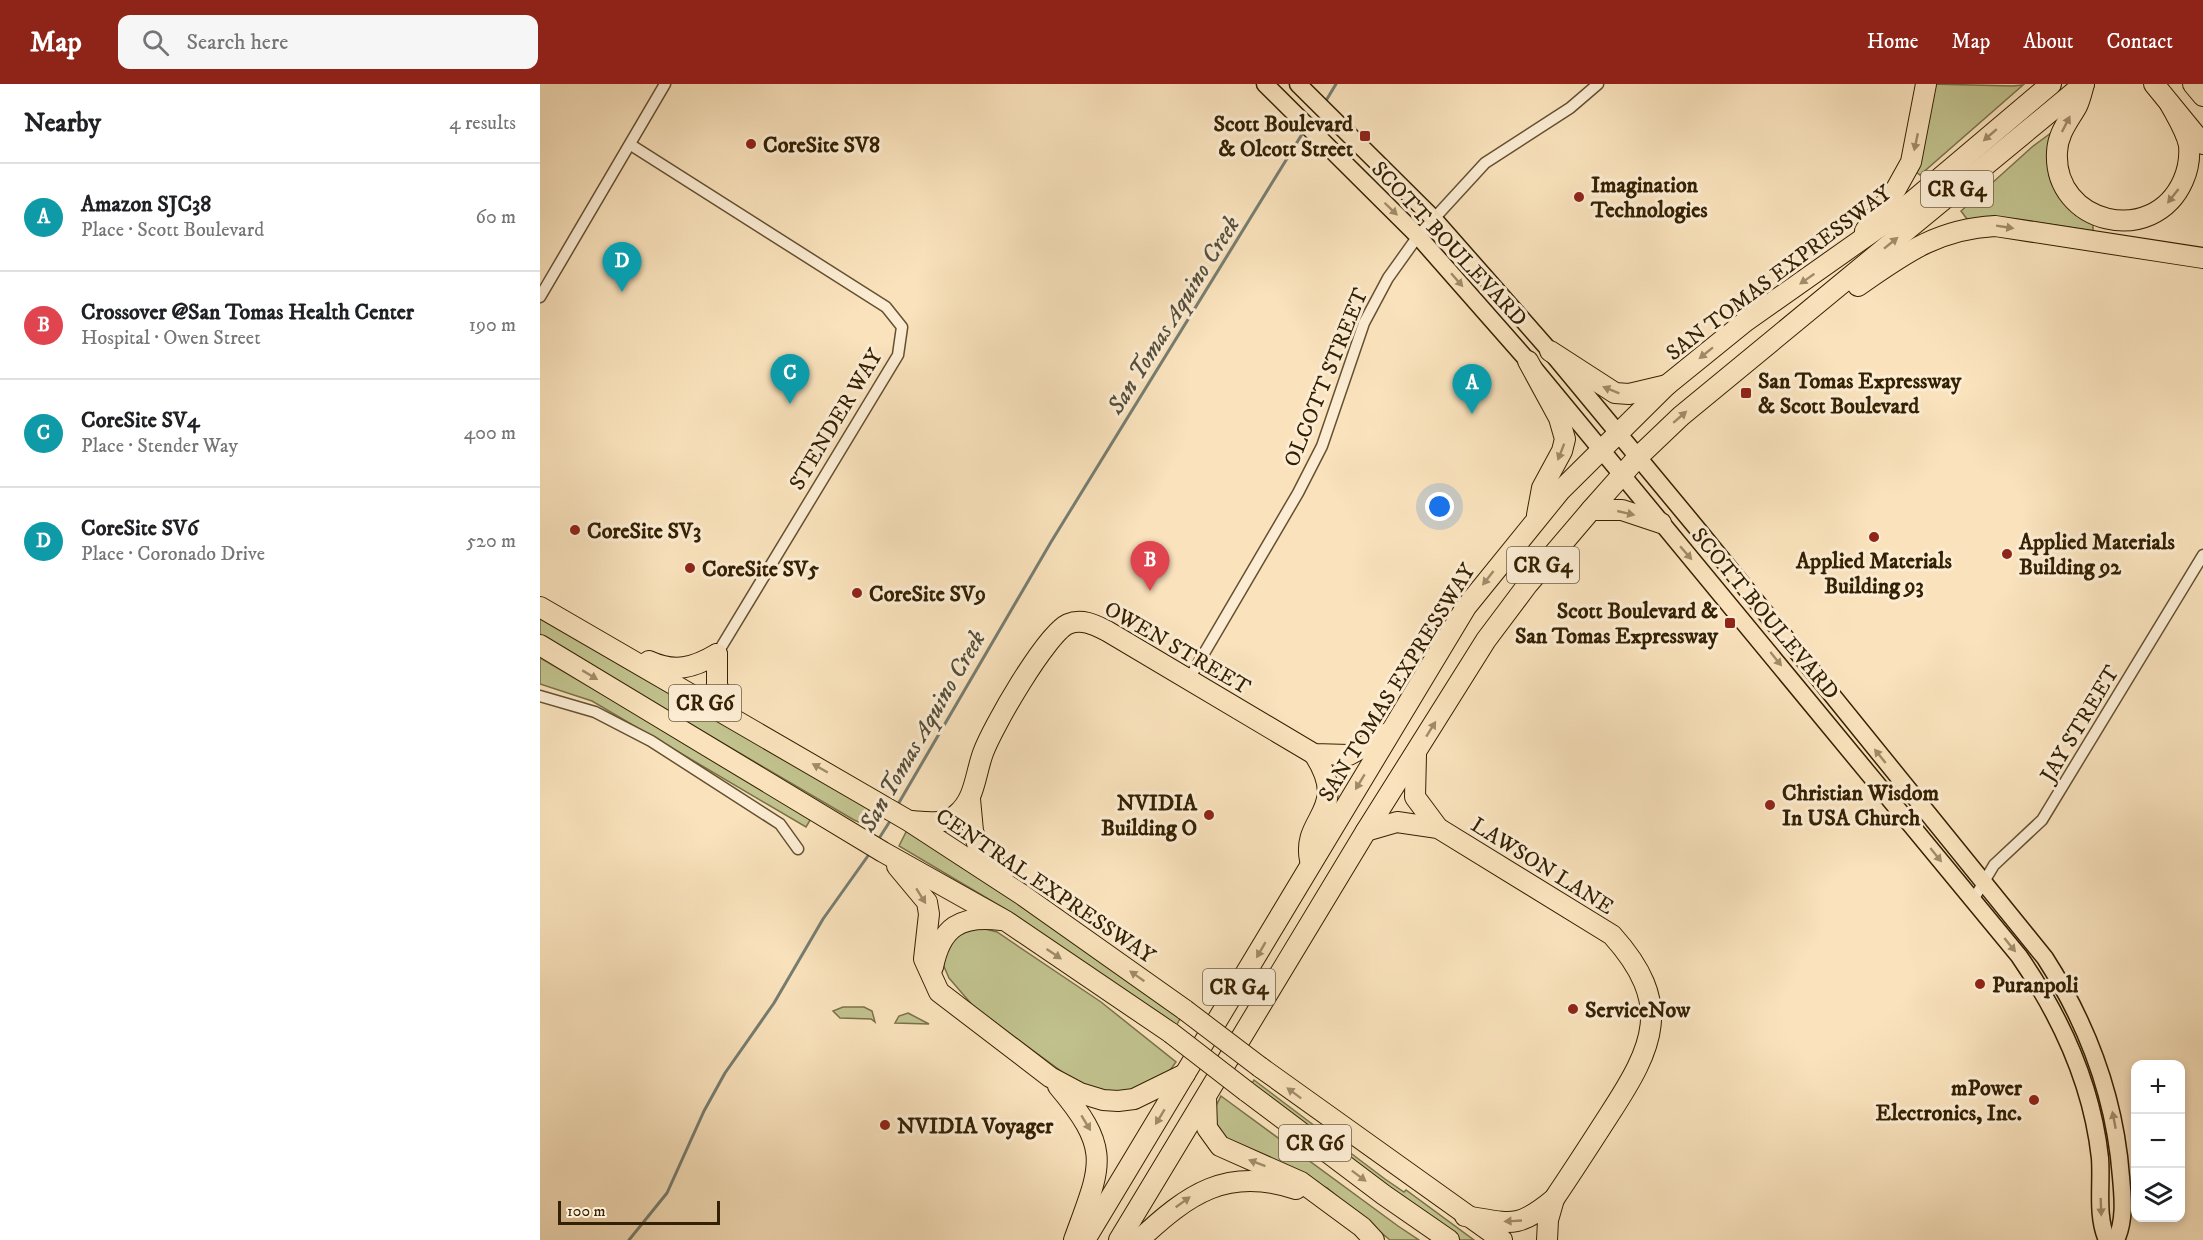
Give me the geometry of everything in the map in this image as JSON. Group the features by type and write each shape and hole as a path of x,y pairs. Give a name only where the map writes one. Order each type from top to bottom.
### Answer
{"highway":[{"path":"1855,246 1896,189 1911,162 1926,84"},
{"name":"SAN TOMAS EXPRESSWAY","path":"1085,1240 1466,607 1537,516 1667,385 1746,321 1855,246 1925,192 2051,84"},
{"path":"2084,84 2077,106 2065,123 2059,139 2058,165 2063,182 2074,199 2084,208 2109,220 2131,221 2145,217 2170,202 2180,188 2188,165 2189,146 2170,104"},
{"name":"SAN TOMAS EXPRESSWAY","path":"1119,1240 1366,831 1486,640 1528,584 1638,457 1681,416 2084,84"},
{"path":"2154,84 2203,144"},
{"path":"2193,84 2203,96"},
{"path":"1830,294 1848,292 1916,247 1947,233 1974,227 1995,226 2203,258"},
{"path":"1550,351 1615,393 1629,394 1667,385"},
{"path":"1528,361 1559,418 1565,439 1562,451 1542,488 1537,516"},
{"path":"1591,510 1622,510 1661,523"},
{"path":"540,606 558,618 662,667 684,670 717,654 717,685 729,716"},
{"name":"CENTRAL EXPRESSWAY","path":"558,618 909,820 1021,894 1185,1010 1465,1216 1502,1240"},
{"name":"OWEN STREET","path":"970,799 983,753 993,731 1046,646 1056,632 1070,623 1082,621 1093,624 1189,679 1314,754"},
{"name":"CR G6","path":"540,645 883,852 1006,921 1171,1033 1384,1195 1449,1240"},
{"path":"1314,754 1348,755 1390,732"},
{"path":"1416,752 1415,797 1438,828"},
{"path":"1311,864 1307,845 1326,805 1329,781 1314,754"},
{"path":"909,820 936,822 954,818 970,799"},
{"path":"970,799 973,831 977,843 1021,894"},
{"path":"1366,831 1406,822 1438,828"},
{"name":"LAWSON LANE","path":"1438,828 1612,935 1640,973 1646,992 1651,1032 1638,1070 1554,1199"},
{"path":"883,852 922,893 927,902 929,914 924,959 939,992 1050,1077 1080,1093 1102,1100 1118,1101 1134,1099 1154,1091 1187,1072"},
{"path":"931,976 937,947 952,928 963,921 984,918 1006,921"},
{"path":"1050,1077 1080,1113 1092,1132 1097,1151 1097,1169 1092,1191 1074,1240"},
{"path":"1206,1095 1207,1128 1220,1146 1301,1182 1327,1200 1374,1240"},
{"path":"1139,1240 1166,1214 1191,1196 1216,1184 1251,1180 1280,1184 1327,1200"},
{"path":"1465,1216 1515,1224 1538,1213 1554,1199"},
{"path":"1547,1240 1548,1220 1554,1199"}],"main road":[{"name":"SCOTT BOULEVARD","path":"1265,84 1418,236 1528,361 1973,900 2041,988 2076,1059 2095,1126 2100,1159 2102,1227 2107,1240"},
{"name":"SCOTT BOULEVARD","path":"1298,84 1433,218 1550,351 1985,881 2063,986 2095,1054 2108,1094 2119,1153 2122,1220 2116,1240"}],"street":[{"path":"540,297 631,145 664,84"},
{"name":"OLCOTT STREET","path":"1189,679 1298,492 1322,446 1364,322 1388,278 1433,218 1485,162 1570,108 1598,84"},
{"name":"STENDER WAY","path":"631,145 886,307 902,327 898,355 717,654"},
{"name":"JAY STREET","path":"1973,900 1994,865 2042,820 2203,555"},
{"path":"540,696 595,712 651,741 780,824 798,849"}],"green space":[{"path":"1930,84 2023,85 1920,175 1912,169"},
{"path":"2055,130 2052,142 2093,222 2093,231 2015,219 1967,219 1961,211 2032,147"},
{"path":"540,614 871,807 861,823 854,820 540,636"},
{"path":"540,658 812,817 806,827 592,701 540,684"},
{"path":"907,830 958,861 1181,1017 1175,1028 1012,913 899,846"},
{"path":"974,926 997,932 1101,1002 1176,1062 1166,1076 1127,1095 1084,1088 974,1007 949,978 942,962 946,943 957,933"},
{"path":"843,1007 864,1007 872,1011 875,1022 871,1019 840,1018 833,1011"},
{"path":"908,1013 929,1024 895,1023 899,1016"},
{"path":"1254,1080 1385,1179 1404,1192 1406,1190 1474,1240 1460,1240 1413,1208 1250,1086"},
{"path":"1221,1096 1419,1240 1390,1240 1327,1188 1243,1150 1218,1134 1215,1108"}],"waterway":[{"name":"San Tomas Aquino Creek","path":"1324,104 1336,84"},
{"name":"San Tomas Aquino Creek","path":"897,806 1051,542 1304,131"},
{"name":"San Tomas Aquino Creek","path":"878,840 892,818"},
{"name":"San Tomas Aquino Creek","path":"629,1240 667,1193 704,1111 725,1073 774,1003 823,919 870,853"}],"place":[{"name":"Scott Boulevard & Olcott Street","path":"1365,136"},
{"name":"CoreSite SV8","path":"751,144"},
{"name":"Imagination Technologies","path":"1579,197"},
{"name":"CoreSite SV6","path":"622,292"},
{"name":"San Tomas Expressway & Scott Boulevard","path":"1746,393"},
{"name":"CoreSite SV4","path":"790,404"},
{"name":"Amazon SJC38","path":"1472,414"},
{"name":"CoreSite SV3","path":"575,530"},
{"name":"Applied Materials Building 93","path":"1874,537"},
{"name":"Applied Materials Building 92","path":"2007,554"},
{"name":"CoreSite SV5","path":"690,568"},
{"name":"Crossover @San Tomas Health Center","path":"1150,591"},
{"name":"CoreSite SV9","path":"857,593"},
{"name":"Scott Boulevard & San Tomas Expressway","path":"1730,623"},
{"name":"Christian Wisdom In USA Church","path":"1770,805"},
{"name":"NVIDIA Building O","path":"1209,815"},
{"name":"Puranpoli","path":"1980,984"},
{"name":"ServiceNow","path":"1573,1009"},
{"name":"mPower Electronics, Inc.","path":"2034,1100"},
{"name":"NVIDIA Voyager","path":"885,1125"}]}
